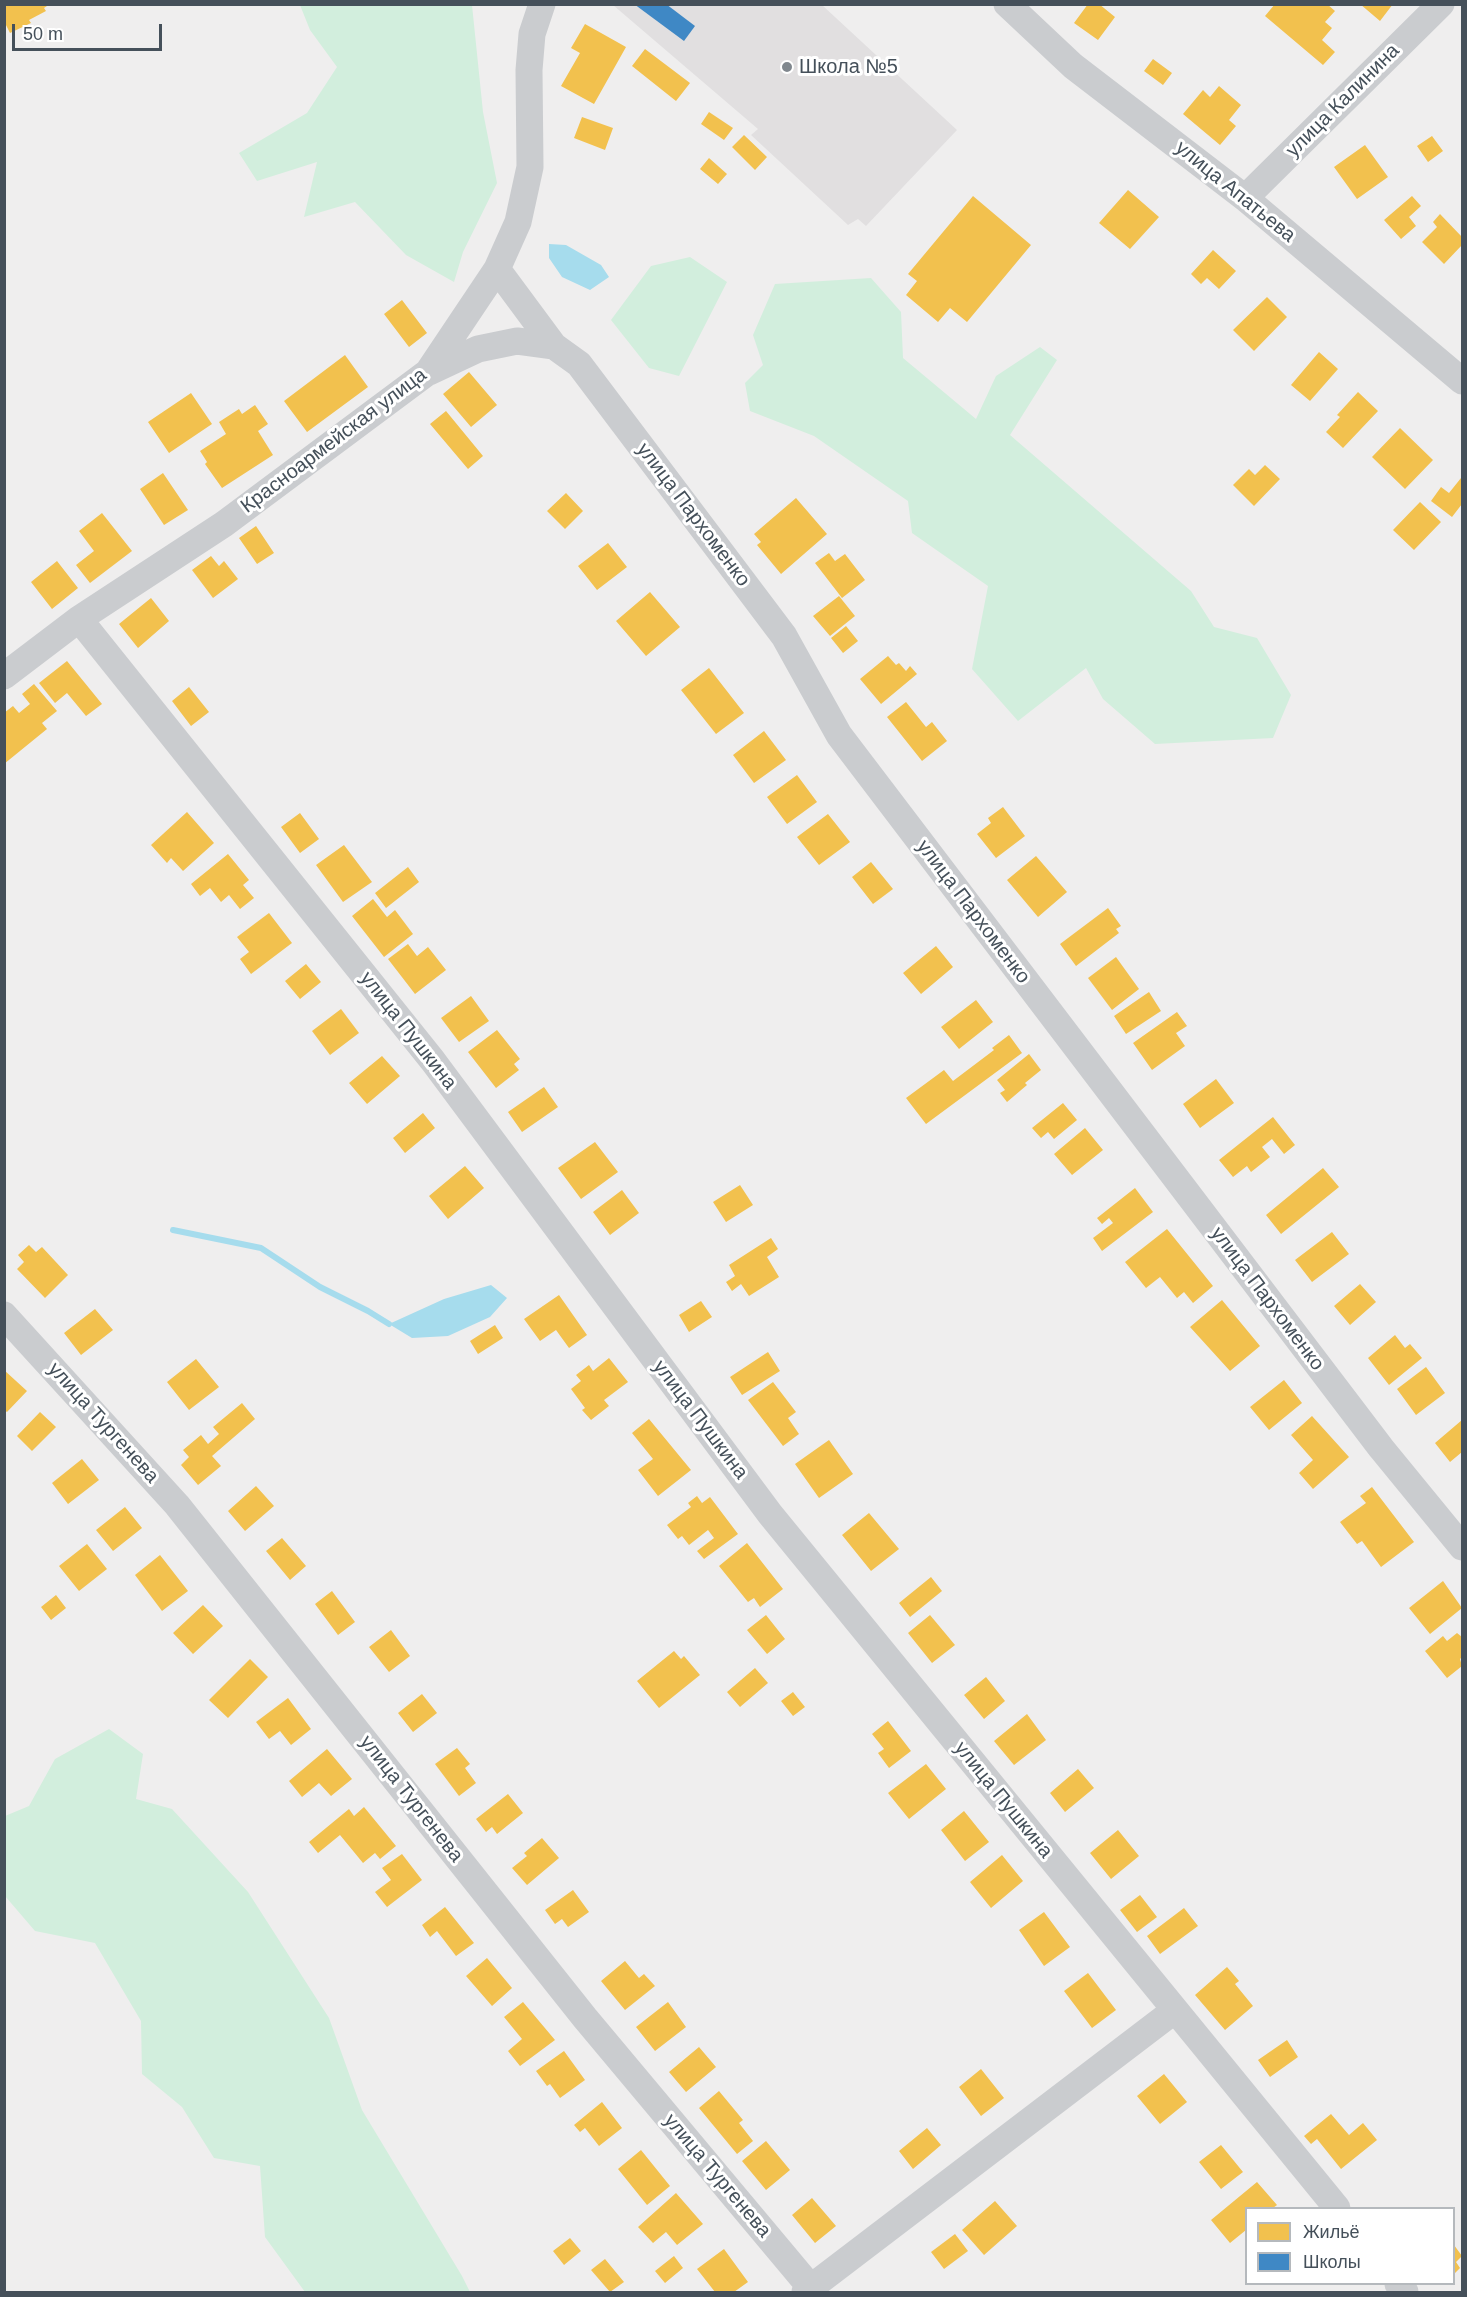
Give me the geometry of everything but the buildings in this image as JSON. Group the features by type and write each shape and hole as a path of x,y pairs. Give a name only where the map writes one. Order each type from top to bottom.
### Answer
{"street":[{"name":"Красноармейская улица","path":"4,676 79,619 224,524 428,372 497,269 518,222 530,167 531,43 542,4"},
{"name":"улица Апатьева","path":"1007,4 1072,66 1245,198 1462,381"},
{"name":"улица Калинина","path":"1245,198 1441,4"},
{"name":"улица Пархоменко","path":"497,269 554,346 579,364 784,636 839,735 1381,1449 1462,1547"},
{"path":"428,372 478,349 517,341 554,346"},
{"name":"улица Пушкина","path":"79,619 433,1060 770,1514 1335,2207"},
{"name":"улица Тургенева","path":"4,1315 177,1505 585,2018 808,2290"},
{"path":"808,2290 1174,2010"}],"shaded area":[{"name":"Школа №5","path":"613,5 822,5 957,130 866,226 858,219 848,225 751,135 758,129"}],"green space":[{"path":"300,5 472,5 483,112 497,183 463,252 454,282 406,255 355,202 304,217 317,162 257,181 239,153 307,113 337,67 310,30"},
{"path":"690,257 727,282 679,376 649,368 611,320 651,266"},
{"path":"871,278 901,312 903,358 976,419 996,376 1040,347 1057,360 1010,435 1191,591 1214,627 1257,638 1291,695 1273,738 1155,744 1103,699 1086,668 1018,721 972,669 988,586 912,533 908,501 814,436 750,411 745,383 763,365 753,335 775,284"},
{"path":"109,1729 143,1754 136,1799 172,1809 248,1892 329,2018 362,2110 470,2292 305,2292 265,2237 260,2166 214,2158 182,2107 142,2074 141,2021 95,1943 35,1931 5,1896 5,1816 29,1806 55,1759"}],"water":[{"path":"549,244 566,245 601,265 609,277 590,290 562,277 549,258"},
{"path":"491,1285 507,1298 490,1317 448,1336 412,1338 389,1324 444,1299"}],"waterway":[{"path":"173,1230 261,1248 320,1287 389,1324"}],"place":[{"name":"Школа №5","path":"787,67"}]}
